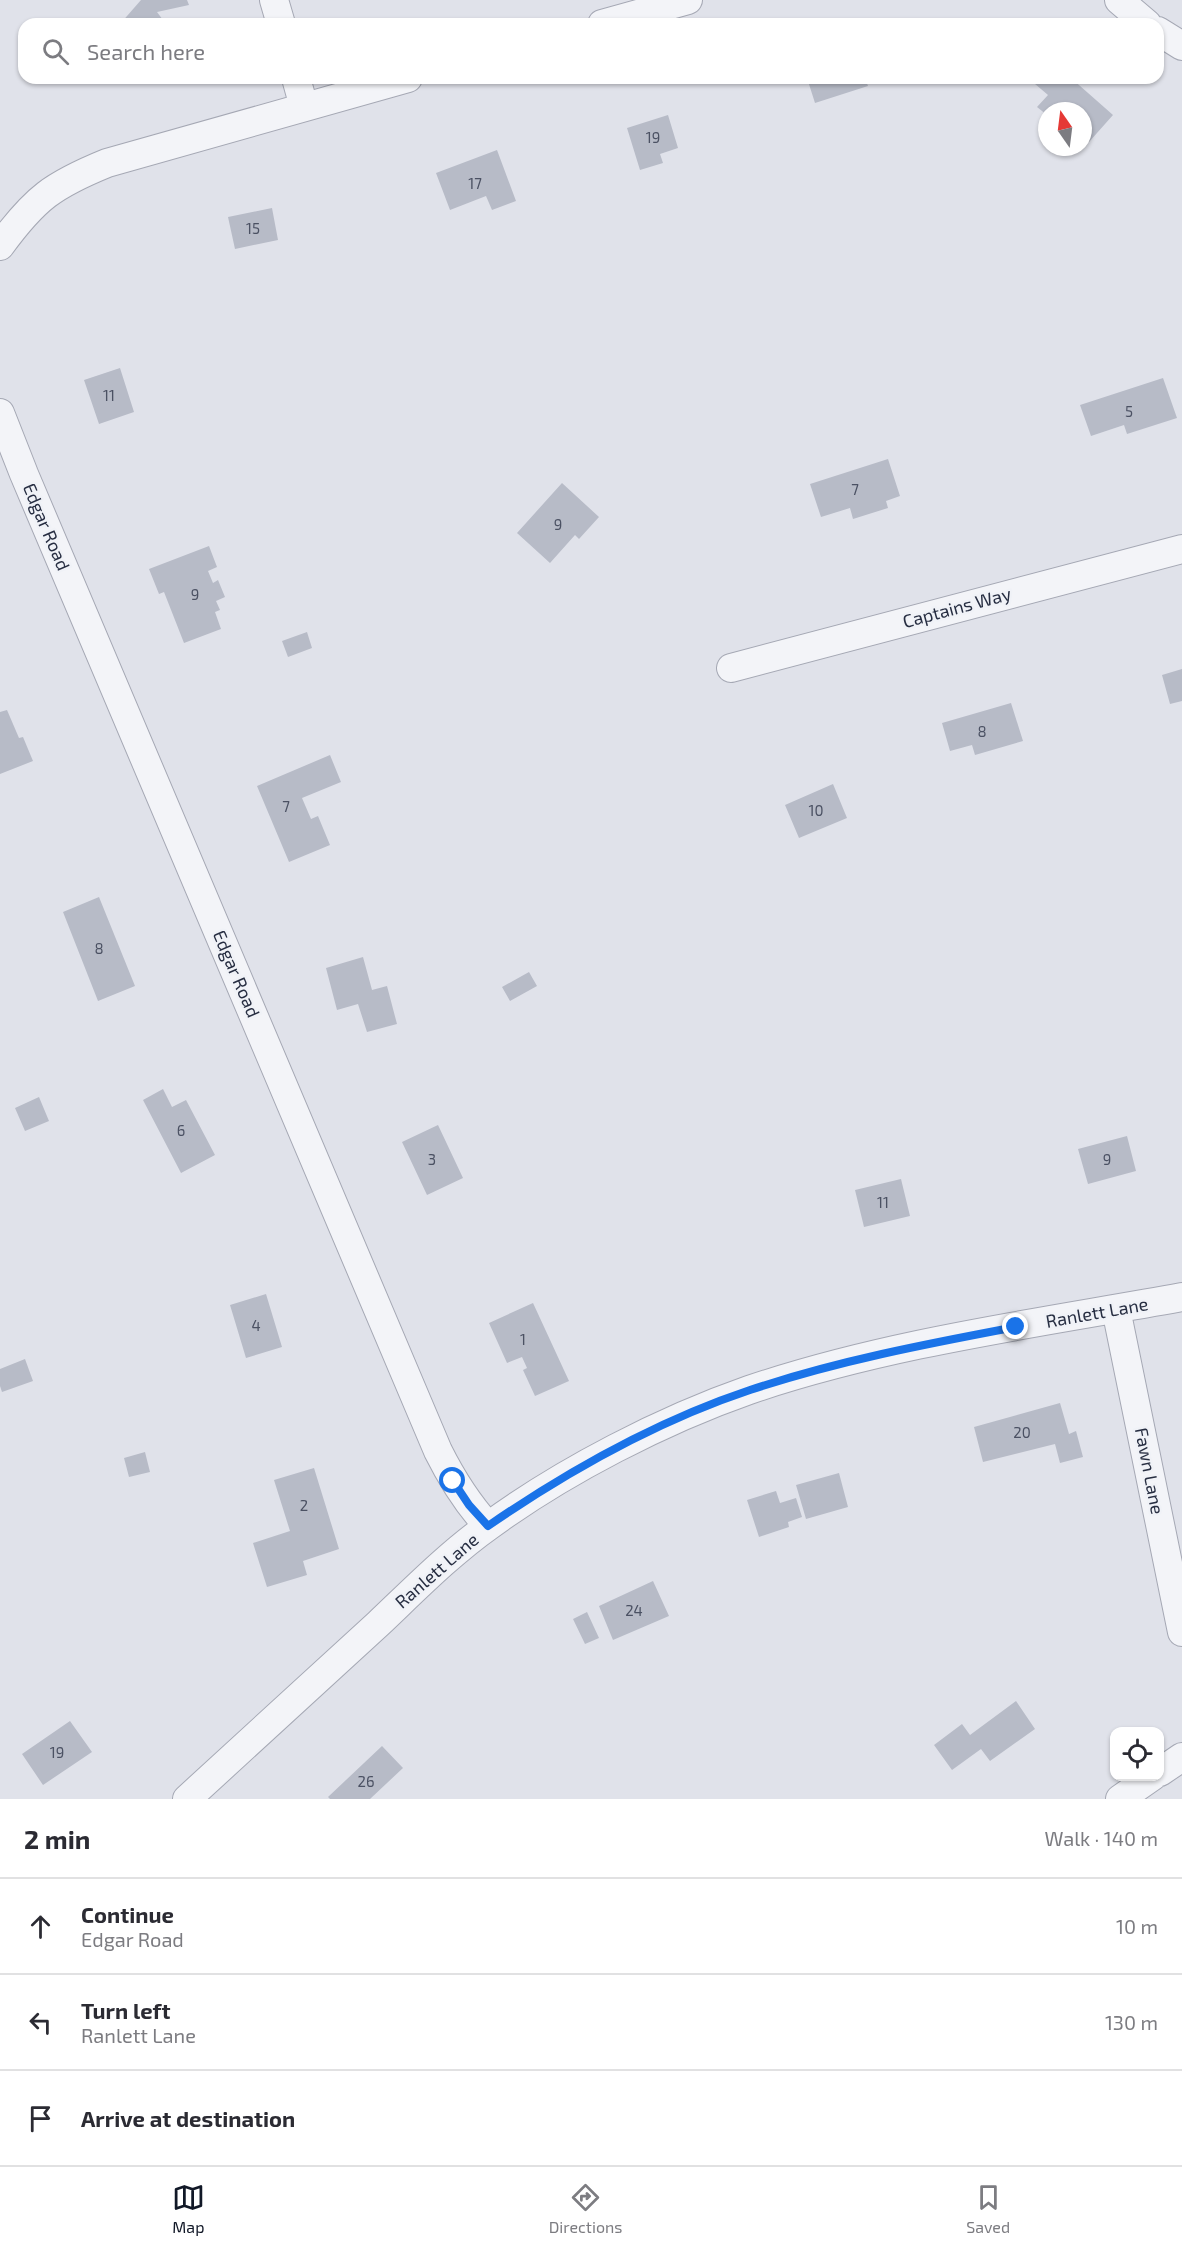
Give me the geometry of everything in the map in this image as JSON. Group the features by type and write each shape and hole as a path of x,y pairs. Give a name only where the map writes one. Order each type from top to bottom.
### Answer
{"street":[{"path":"274,0 279,18"},
{"path":"624,18 688,0"},
{"path":"1119,0 1140,18"},
{"path":"1164,36 1182,46"},
{"path":"298,84 304,107"},
{"path":"0,246 20,219 44,194 71,178 107,163 386,84"},
{"name":"Edgar Road","path":"0,413 12,477 438,1451 453,1481 469,1505 488,1526"},
{"name":"Captains Way","path":"731,668 1182,549"},
{"name":"Ranlett Lane","path":"187,1799 416,1586 488,1526 526,1500 610,1452 693,1412 749,1390 808,1372 891,1351 1182,1297"},
{"name":"Fawn Lane","path":"1116,1309 1182,1632"},
{"path":"1164,1769 1182,1757"},
{"path":"1120,1799 1146,1781"}],"building":[{"path":"141,0 187,0 189,5 157,12 162,18 125,18"},
{"path":"809,84 867,84 868,86 815,103"},
{"path":"1035,84 1078,84 1113,115 1092,139 1092,102 1042,102 1048,95"},
{"path":"668,115 678,148 660,154 663,163 640,170 627,128"},
{"path":"497,150 516,201 492,210 486,196 450,210 436,173"},
{"path":"272,208 278,240 235,249 228,217"},
{"path":"120,368 134,412 99,424 84,380"},
{"path":"1163,378 1177,418 1127,434 1124,425 1091,436 1080,405"},
{"path":"888,459 900,496 886,501 888,508 853,519 850,508 821,517 810,484"},
{"path":"562,483 599,517 579,539 575,535 550,563 517,533"},
{"path":"209,546 217,567 208,571 213,583 218,580 225,597 216,601 220,610 215,612 221,629 184,643 164,592 159,594 149,569"},
{"path":"307,632 312,648 288,657 282,641"},
{"path":"1182,669 1182,701 1170,704 1162,675"},
{"path":"1011,703 1023,741 975,755 972,745 950,751 942,723"},
{"path":"7,710 19,738 23,737 33,761 0,774 0,712"},
{"path":"330,755 341,782 302,798 311,819 318,816 330,845 289,862 257,786"},
{"path":"833,784 847,818 799,838 785,805"},
{"path":"99,897 135,986 98,1001 63,912"},
{"path":"363,957 372,990 387,986 397,1024 367,1032 358,1004 337,1010 326,968"},
{"path":"529,972 537,986 510,1001 502,987"},
{"path":"163,1089 172,1107 186,1100 215,1155 181,1173 143,1100"},
{"path":"39,1097 49,1121 25,1131 15,1108"},
{"path":"438,1125 463,1178 427,1195 402,1142"},
{"path":"1127,1136 1136,1171 1088,1184 1078,1149"},
{"path":"901,1179 910,1216 864,1227 855,1190"},
{"path":"266,1294 282,1347 246,1358 230,1305"},
{"path":"533,1303 569,1381 535,1396 523,1370 527,1368 522,1357 507,1363 489,1323"},
{"path":"25,1359 33,1381 2,1392 0,1369"},
{"path":"1060,1403 1069,1434 1076,1431 1083,1457 1060,1463 1055,1444 983,1462 974,1427"},
{"path":"145,1452 150,1472 129,1477 124,1458"},
{"path":"314,1468 339,1549 303,1561 307,1575 267,1587 253,1543 290,1531 274,1480"},
{"path":"839,1473 848,1507 806,1519 796,1485"},
{"path":"776,1491 780,1503 796,1498 802,1517 788,1522 789,1527 759,1537 747,1500"},
{"path":"653,1581 669,1616 613,1640 599,1606"},
{"path":"587,1612 599,1638 585,1644 573,1619"},
{"path":"1016,1701 1035,1729 990,1761 981,1749 952,1770 934,1745 962,1724 970,1735"},
{"path":"70,1721 92,1752 43,1785 22,1754"},
{"path":"382,1746 403,1768 370,1799 330,1799 328,1797"}],"route":[{"path":"453,1481 469,1505 488,1526 526,1500 610,1452 702,1408 749,1390 891,1351 1016,1327"}]}
